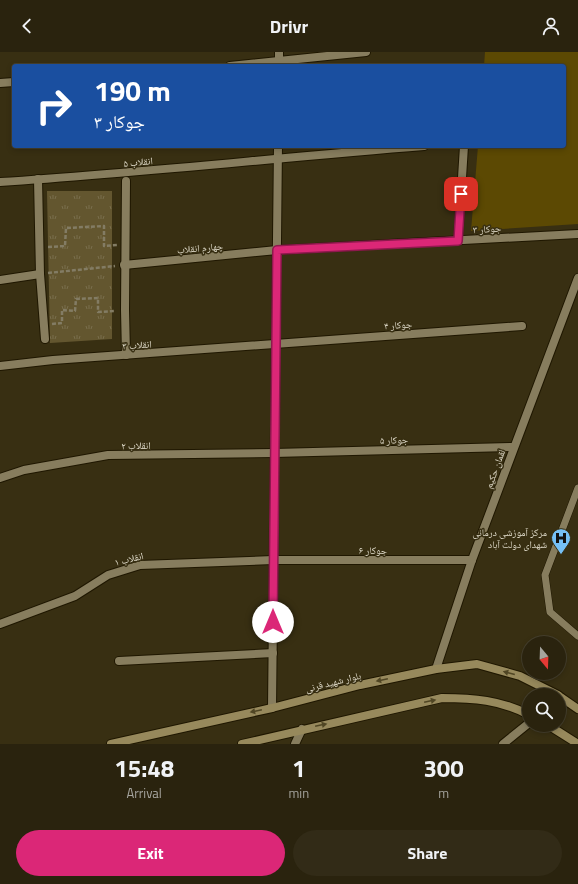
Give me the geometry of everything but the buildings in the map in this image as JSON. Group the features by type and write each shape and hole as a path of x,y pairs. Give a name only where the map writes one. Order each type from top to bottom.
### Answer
{"main road":[{"name":"بلوار شهید قرنی","path":"111,744 272,708 360,685 436,669 477,664 520,676 544,688"},
{"path":"242,744 442,698 476,698 522,712"},
{"name":"بلوار شهید قرنی","path":"566,701 578,709"},
{"path":"559,732 578,744"}],"street":[{"path":"279,52 279,64 366,52"},
{"path":"0,83 12,82"},
{"path":"272,708 278,148"},
{"name":"انقلاب ۵","path":"0,182 126,173 400,148"},
{"path":"458,241 464,148"},
{"path":"38,180 40,274 45,339"},
{"path":"126,181 124,265 126,356"},
{"name":"جوکار ۳","path":"277,250 578,234"},
{"name":"چهارم انقلاب","path":"124,265 277,250"},
{"path":"0,280 40,274"},
{"name":"لقمان حکیم","path":"436,669 472,560 578,278"},
{"name":"جوکار ۴","path":"276,344 522,326"},
{"name":"انقلاب ۳","path":"0,366 53,360 126,356 276,344"},
{"name":"جوکار ۵","path":"274,453 513,448"},
{"name":"انقلاب ۲","path":"0,478 24,470 108,455 274,453"},
{"name":"جوکار ۶","path":"273,560 472,560"},
{"name":"انقلاب ۱","path":"0,624 75,596 108,575 140,565 273,560"},
{"path":"119,662 273,653"},
{"path":"295,744 302,729"},
{"path":"503,744 522,729"}],"lane":[{"path":"578,488 546,575 550,612 578,636"}],"path":[{"path":"40,248 65,246 66,228 104,226 104,246 125,244"},
{"path":"40,274 124,265"},
{"path":"44,324 62,323 62,310 75,311 76,299 98,298 98,312 124,310"}],"green space":[{"path":"47,191 112,191 112,339 50,343"}],"place":[{"name":"مرکز آموزشی درمانی شهدای دولت آباد","path":"561,555"}],"route":[{"path":"273,622 277,250 458,241 461,194"}]}
